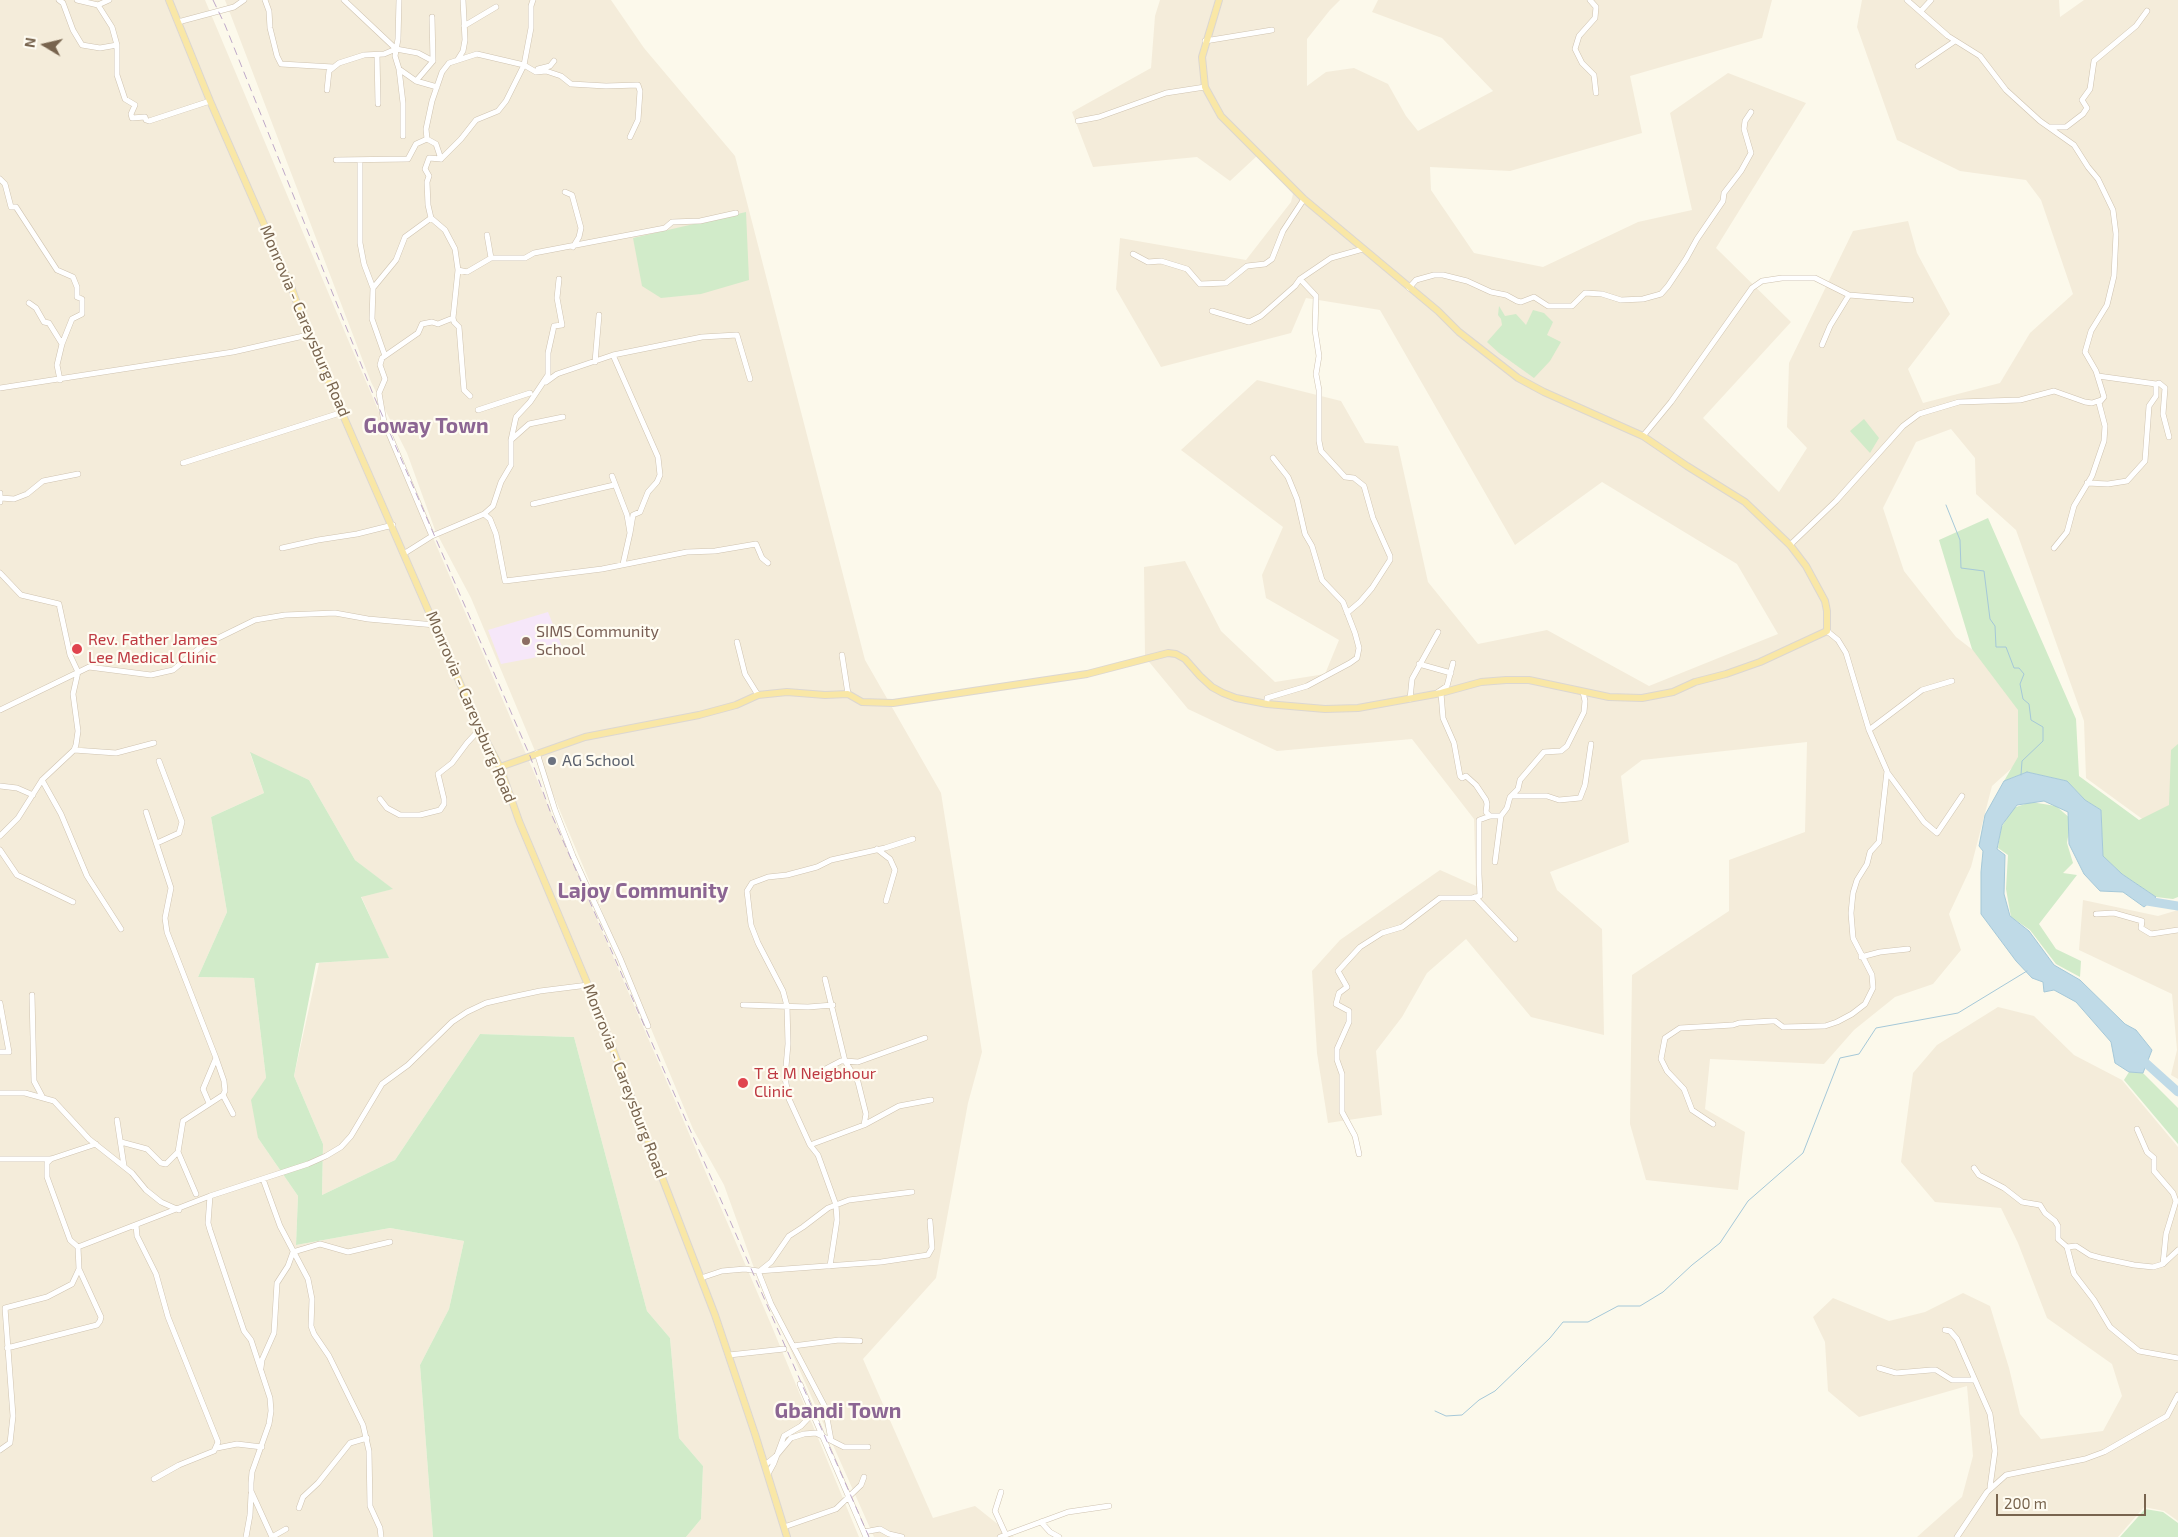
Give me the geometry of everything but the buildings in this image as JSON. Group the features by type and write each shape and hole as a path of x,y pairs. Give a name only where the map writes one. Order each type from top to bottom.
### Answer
{"main road":[{"name":"Monrovia - Careysburg Road","path":"169,0 210,101 291,286 308,335 393,525 480,729 500,767 519,821 588,985 729,1355 787,1537"},
{"path":"500,767 593,735 699,715 727,708 758,695 787,692 848,694 862,702 893,703 1087,674 1168,653 1185,658 1206,682 1223,693 1236,698 1267,704 1325,709 1358,708 1410,699 1481,682 1506,680 1529,680 1609,697 1629,698 1673,692 1695,682 1760,662 1827,631 1827,611 1824,601 1806,566 1790,545 1745,502 1643,436 1544,392 1518,378 1460,332 1438,311 1304,199 1221,116 1205,88 1202,57 1219,0"}],"street":[{"path":"59,0 63,2 73,30 82,45 100,48 117,45"},
{"path":"77,0 98,5 109,0"},
{"path":"178,22 234,7 244,0"},
{"path":"265,0 269,11 270,28 281,64 333,67 364,55 377,55 396,49 418,53 433,62"},
{"path":"344,0 396,49"},
{"path":"399,0 395,56 399,70 403,103 403,136"},
{"path":"457,60 463,50 463,0"},
{"path":"470,396 464,390 459,327 453,318 458,270 455,249 445,230 430,218 427,182 429,176 424,169 429,158 441,159 461,139 476,120 498,111 506,101 524,65 531,28 531,6 533,0"},
{"path":"1590,0 1596,7 1596,18 1577,39 1575,49 1584,66 1594,76 1596,93"},
{"path":"1907,0 1955,41 1980,56 2002,86 2047,126 2077,148 2098,178 2114,210 2116,251 2112,290 2107,305 2088,338 2085,352 2098,376 2104,397"},
{"path":"1920,11 1931,0"},
{"path":"98,5 112,27 117,45 117,75 125,99 135,105 131,114 132,118 145,117 149,121 210,101"},
{"path":"464,26 496,7"},
{"path":"2047,126 2066,127 2083,114 2087,108 2082,100 2090,89 2094,62 2130,32 2142,20 2147,11"},
{"path":"416,81 433,62 432,17"},
{"path":"1205,42 1272,30"},
{"path":"1918,66 1955,41"},
{"path":"427,139 426,129 442,72 449,63 477,54 524,65 536,72 546,71 561,76 570,84 638,85 640,91 638,120 630,137"},
{"path":"377,55 378,104"},
{"path":"536,72 539,68 550,66 554,60"},
{"path":"327,90 329,71 333,67"},
{"path":"399,70 416,81 437,87"},
{"path":"1078,121 1099,117 1166,93 1205,88"},
{"path":"1409,288 1416,280 1434,275 1443,275 1468,281 1517,301 1522,302 1534,297 1548,306 1572,306 1585,293 1602,294 1621,300 1643,299 1661,294 1686,259 1696,240 1723,201 1724,193 1741,171 1751,153 1744,129 1745,121 1751,112"},
{"path":"427,139 436,144 441,159"},
{"path":"336,160 408,159 416,144 427,139"},
{"path":"360,160 360,243 364,264 373,288 370,307 372,320 385,356"},
{"path":"0,179 5,184 11,207 16,207 57,270 73,277 77,287 77,297 82,298 82,314 72,319 62,344 57,365 60,380"},
{"path":"565,192 572,196 581,228 579,237 573,247"},
{"path":"1133,254 1148,262 1161,261 1187,269 1200,284 1226,283 1247,266 1265,264 1272,259 1283,231 1304,199"},
{"path":"458,270 467,272 491,258 525,258 534,253 665,228 672,222 700,220 736,213"},
{"path":"373,288 396,260 405,238 430,218"},
{"path":"487,235 491,258"},
{"path":"1212,311 1250,322 1261,316 1296,286 1300,279 1331,258 1363,249"},
{"path":"1643,436 1672,402 1752,288 1762,281 1782,278 1815,278 1848,296 1911,300"},
{"path":"405,553 432,536 484,514 492,506 501,482 511,464 511,440 518,414 530,402 543,384 549,371 548,353 554,326 562,325 557,298 559,279"},
{"path":"1300,279 1316,296 1315,330 1319,356 1316,374 1320,390 1319,441 1321,450 1345,477 1354,478 1364,486 1374,518 1390,556 1390,560 1372,588 1360,602 1347,612"},
{"path":"1822,345 1830,326 1848,296"},
{"path":"30,303 36,308 44,322 49,323 62,344"},
{"path":"595,362 600,315"},
{"path":"432,536 382,414 379,393 385,379 380,365 385,356 418,333 422,324 432,322 438,324 453,318"},
{"path":"0,388 233,352 308,335"},
{"path":"543,384 557,374 613,355 702,337 737,335 750,379"},
{"path":"613,355 658,457 660,475 657,482 648,492 640,512 633,515 623,564"},
{"path":"2098,376 2159,383 2165,388 2163,414 2169,437"},
{"path":"2087,483 2108,484 2127,481 2140,464 2145,461 2148,414 2150,403 2156,396 2156,384"},
{"path":"1790,545 1836,501 1903,426 1919,414 1959,402 2014,401 2054,391 2092,403 2104,397"},
{"path":"478,410 530,393"},
{"path":"2054,548 2067,532 2074,506 2100,455 2104,441 2105,426 2099,403 2104,397"},
{"path":"182,463 343,412"},
{"path":"511,440 529,424 563,417"},
{"path":"1267,704 1266,698 1307,686 1357,658 1359,648 1343,602 1322,580 1312,546 1305,534 1297,499 1288,477 1273,458"},
{"path":"0,498 14,499 27,494 43,481 78,474"},
{"path":"612,476 627,515 630,533"},
{"path":"533,504 614,485"},
{"path":"484,514 490,519 496,534 504,581 602,569 687,552 756,544 762,558 768,563"},
{"path":"282,548 393,525"},
{"path":"0,573 22,595 59,604 70,655 78,672 73,694 78,740 74,750 42,780 18,818 0,836"},
{"path":"0,710 89,667 151,675 173,670 202,646 244,624 268,617 335,613 368,619 435,625"},
{"path":"1827,631 1838,640 1846,653 1869,730 1887,771 1924,822 1936,833 1962,796"},
{"path":"1410,699 1412,679 1438,632"},
{"path":"737,642 745,674 758,695"},
{"path":"842,655 848,694"},
{"path":"1453,663 1444,689 1438,693 1443,718 1454,743 1460,776 1462,778 1466,776 1480,790 1487,804 1486,812 1490,816 1497,818 1508,808 1512,796 1518,789 1520,780 1544,752 1560,752 1567,746 1584,712 1585,701 1583,692"},
{"path":"1419,664 1451,673"},
{"path":"1869,730 1922,690 1952,681"},
{"path":"380,799 387,808 400,815 420,815 440,810 444,804 444,799 438,774 452,763 480,729"},
{"path":"74,750 116,753 154,743"},
{"path":"1512,796 1543,795 1559,800 1580,798 1585,786 1591,744"},
{"path":"537,753 566,838 620,958 648,1026"},
{"path":"157,843 178,833 182,822 159,761"},
{"path":"1713,1124 1692,1110 1684,1089 1668,1072 1661,1059 1665,1038 1680,1028 1772,1021 1783,1027 1824,1026 1852,1014 1864,1004 1873,988 1872,974 1853,938 1852,893 1857,880 1867,864 1870,852 1879,842 1887,771"},
{"path":"42,780 61,814 87,876 121,929"},
{"path":"0,786 17,788 33,795"},
{"path":"146,812 171,888 165,918 167,932 216,1058 225,1086 223,1095 234,1114"},
{"path":"1359,1154 1355,1136 1342,1112 1342,1074 1337,1060 1337,1049 1348,1022 1349,1011 1336,1004 1339,993 1347,987 1338,971 1360,947 1382,933 1402,927 1440,898 1480,896 1480,820 1490,816"},
{"path":"1495,862 1501,816"},
{"path":"830,1266 837,1220 836,1205 818,1155 810,1145 792,1107 787,1090 787,1006 783,991 758,943 752,925 747,891 748,886 752,882 913,839"},
{"path":"877,849 890,859 895,870 886,901"},
{"path":"0,850 18,875 73,902"},
{"path":"1475,896 1516,939"},
{"path":"2096,914 2114,912 2142,921 2140,928 2151,934 2178,930"},
{"path":"1862,957 1880,952 1908,949"},
{"path":"825,978 845,1061 858,1082 866,1114 864,1125"},
{"path":"78,1247 91,1240 179,1210 210,1196 308,1164 341,1147 352,1136 382,1084 408,1065 452,1022 467,1012 486,1003 512,996 588,985"},
{"path":"32,995 34,1080 42,1098"},
{"path":"0,1003 9,1052 0,1052"},
{"path":"744,1005 808,1007 833,1005"},
{"path":"820,1072 841,1061 858,1062 925,1038"},
{"path":"209,1103 203,1090 216,1058"},
{"path":"0,1094 17,1092 54,1101 96,1144 124,1167 150,1193 161,1202 179,1210"},
{"path":"196,1194 178,1152 183,1121 223,1095"},
{"path":"810,1145 864,1125 899,1106 930,1100"},
{"path":"117,1120 124,1167"},
{"path":"2137,1129 2147,1152 2154,1158 2154,1171 2173,1193 2176,1201 2166,1234 2163,1264"},
{"path":"121,1142 147,1149 160,1163 166,1164 178,1152"},
{"path":"0,1159 52,1159 96,1144"},
{"path":"0,1450 8,1446 12,1433 13,1416 4,1308 47,1297 66,1289 75,1281 78,1269 78,1247 70,1240 48,1177 47,1163 52,1159"},
{"path":"1974,1168 1979,1175 2004,1188 2022,1202 2040,1204 2045,1212 2055,1221 2058,1226 2058,1239 2067,1247 2074,1274 2094,1300 2110,1327 2139,1351 2178,1358"},
{"path":"263,1179 280,1226 293,1252 303,1266 308,1279 312,1299 311,1326 314,1334 329,1356 346,1388 367,1438 370,1467 370,1506 380,1528 381,1537"},
{"path":"758,1271 768,1266 792,1233 804,1227 828,1208 849,1200 912,1192"},
{"path":"210,1196 208,1223 244,1331 251,1340 260,1361 260,1369 270,1398 271,1411 262,1447 252,1472 250,1515 246,1537"},
{"path":"701,1278 722,1271 746,1269 758,1271 830,1266 881,1262 928,1255 932,1248 930,1221"},
{"path":"136,1226 137,1236 156,1274 168,1316 218,1442 214,1452 179,1466 154,1479"},
{"path":"293,1252 320,1244 348,1252 390,1242"},
{"path":"2067,1247 2076,1246 2094,1256 2134,1265 2153,1267 2163,1264 2178,1250"},
{"path":"260,1361 274,1333 277,1283 288,1266 293,1252"},
{"path":"7,1348 97,1324 100,1321 101,1318 78,1269"},
{"path":"758,1271 772,1304 825,1408 831,1440"},
{"path":"1945,1330 1950,1331 1957,1339 1990,1414 1994,1444 1992,1483 1957,1537"},
{"path":"793,1346 839,1340 860,1341"},
{"path":"729,1355 784,1349"},
{"path":"1879,1368 1896,1373 1936,1370 1952,1380 1974,1380"},
{"path":"800,1384 865,1534 880,1530 902,1537"},
{"path":"1987,1492 1994,1484 2014,1473 2085,1460 2104,1452 2167,1416 2178,1395"},
{"path":"768,1474 784,1436 801,1426 812,1413"},
{"path":"764,1465 776,1456 791,1438 814,1432 844,1447 868,1447"},
{"path":"299,1508 303,1497 318,1483 350,1443 367,1438"},
{"path":"217,1448 237,1444 262,1447"},
{"path":"784,1527 836,1509 854,1490 862,1485 864,1477"},
{"path":"251,1491 272,1537 286,1529"},
{"path":"1000,1492 995,1512 1003,1536 1068,1512 1108,1506"},
{"path":"1041,1522 1050,1532 1059,1537"}],"shaded area":[{"path":"0,0 205,0 352,349 770,1322 859,1537 686,1537 701,1519 703,1466 679,1438 670,1338 647,1311 574,1037 480,1034 395,1160 322,1195 323,1144 294,1076 319,963 388,957 361,896 392,889 355,860 309,780 250,753 264,793 211,817 227,912 198,977 254,978 266,1078 258,1138 298,1196 296,1245 390,1228 464,1241 449,1309 420,1365 433,1537 0,1537"},
{"path":"225,0 611,0 644,48 735,156 865,660 941,793 982,1052 968,1103 936,1278 863,1359 933,1518 975,1506 1014,1537 874,1537 754,1268 724,1185 693,1129 471,598 435,530 407,453 371,382"},
{"path":"1160,0 1340,0 1307,39 1307,86 1326,72 1354,68 1388,84 1406,116 1418,131 1493,91 1442,38 1372,12 1378,0 1772,0 1762,38 1630,76 1642,133 1510,171 1430,167 1431,190 1474,253 1543,267 1638,222 1692,210 1670,113 1728,73 1806,103 1716,248 1791,322 1703,418 1779,492 1807,448 1787,427 1789,363 1853,231 1908,221 1917,253 1950,314 1908,369 1923,403 2000,383 2030,333 2073,294 2041,200 2026,180 1960,171 1897,140 1857,27 1862,0 2059,0 2060,17 2084,0 2178,0 2178,749 2172,807 2145,821 2086,778 2084,721 2016,530 1976,494 1975,458 1951,429 1916,442 1883,508 1904,571 1956,637 1978,654 2022,714 2022,759 1992,786 1971,867 1949,914 1961,950 1933,984 1895,997 1854,1030 1824,1064 1710,1059 1705,1109 1745,1132 1738,1190 1646,1180 1630,1124 1632,975 1729,911 1729,860 1805,832 1807,742 1642,760 1621,776 1629,842 1550,872 1557,890 1602,929 1604,1035 1531,1017 1466,939 1427,973 1402,1017 1376,1051 1382,1115 1328,1123 1317,1053 1312,971 1340,940 1440,870 1476,886 1474,819 1412,739 1277,751 1188,709 1145,657 1144,567 1185,561 1221,631 1275,682 1325,674 1339,640 1266,598 1262,575 1283,527 1181,450 1257,380 1341,401 1365,443 1398,446 1428,582 1478,644 1547,630 1649,686 1778,634 1737,564 1602,482 1515,545 1380,310 1306,298 1291,333 1161,367 1116,289 1120,238 1246,260 1291,202 1293,194 1258,155 1230,181 1197,157 1093,167 1072,112 1151,68 1155,16"},
{"name":"SIMS Community School","path":"548,612 564,652 501,664 488,630"},
{"path":"2083,900 2158,916 2178,910 2178,1079 2171,1075 2177,1050 2172,994 2079,950"},
{"path":"1998,1007 2034,1016 2074,1055 2122,1080 2178,1147 2178,1521 2164,1511 2144,1507 2118,1537 1917,1537 1962,1497 1973,1456 1967,1386 1859,1417 1828,1391 1825,1342 1813,1317 1833,1298 1889,1321 1925,1312 1963,1293 1990,1306 2009,1368 2020,1414 2041,1439 2103,1431 2122,1396 2112,1364 2047,1318 2018,1243 2001,1208 1935,1202 1901,1162 1913,1073 1937,1045"}],"green space":[{"path":"746,212 749,280 701,294 661,298 642,286 633,238"},
{"path":"1499,306 1505,316 1516,314 1526,325 1533,310 1544,313 1553,322 1547,335 1561,342 1550,361 1534,378 1487,342 1502,325 1498,315"},
{"path":"1864,419 1879,438 1870,453 1850,431"},
{"path":"1988,518 2076,719 2079,776 2139,820 2169,805 2171,750 2178,744 2178,897 2173,899 2156,897 2122,874 2103,856 2101,810 2085,800 2067,781 2027,772 2004,781 2018,757 2018,710 1972,649 1939,540"},
{"path":"250,752 309,780 355,860 393,889 361,897 389,958 316,963 294,1076 323,1144 322,1195 395,1160 480,1034 574,1037 647,1311 670,1338 679,1438 703,1466 701,1519 686,1537 433,1537 420,1365 449,1309 464,1241 390,1228 296,1245 298,1196 258,1138 251,1100 266,1078 254,978 198,977 227,912 211,817 264,793"},
{"path":"2031,802 2056,806 2071,819 2067,843 2073,863 2063,873 2077,875 2039,924 2056,949 2081,961 2080,977 2056,964 2030,930 2011,917 2006,889 2008,855 1998,848 2001,828 2013,808"},
{"path":"2129,1072 2143,1073 2178,1108 2178,1144 2124,1080"},
{"path":"2145,1509 2163,1512 2178,1523 2178,1537 2120,1537"}],"water":[{"path":"2027,772 2067,781 2085,800 2101,810 2103,856 2122,874 2156,897 2144,907 2123,892 2100,891 2084,874 2069,844 2068,812 2044,801 2017,805 2002,825 1997,849 2005,855 2004,894 2010,916 2029,931 2054,965 2080,980 2125,1024 2136,1030 2152,1050 2143,1073 2129,1072 2115,1063 2111,1042 2076,1002 2054,990 2044,992 2043,982 2032,978 2016,961 1981,914 1983,851 1979,846 1985,815 2004,781"}],"waterway":[{"path":"1946,505 1960,540 1961,568 1984,571 1990,619 1995,626 1996,647 2006,647 2014,668 2019,668 2024,674 2020,684 2023,699 2029,704 2031,720 2043,727 2043,741 2022,761 2021,775"},
{"path":"2140,896 2147,901 2178,906"},
{"path":"1435,1411 1446,1416 1462,1415 1479,1400 1495,1391 1550,1338 1563,1322 1588,1322 1618,1306 1640,1306 1663,1292 1692,1265 1720,1243 1748,1201 1803,1153 1840,1058 1859,1054 1876,1028 1958,1013 2027,971"},
{"path":"2138,1056 2178,1092"}],"railway":[{"path":"213,0 225,25 373,394 530,756 550,811 869,1537"}],"place":[{"name":"SIMS Community School","path":"526,641"},
{"name":"Rev. Father James Lee Medical Clinic","path":"77,649"},
{"name":"AG School","path":"552,761"},
{"name":"T & M Neigbhour Clinic","path":"743,1083"}],"district":[{"name":"Goway Town","path":"426,426"},
{"name":"Lajoy Community","path":"643,891"},
{"name":"Gbandi Town","path":"838,1411"}]}
